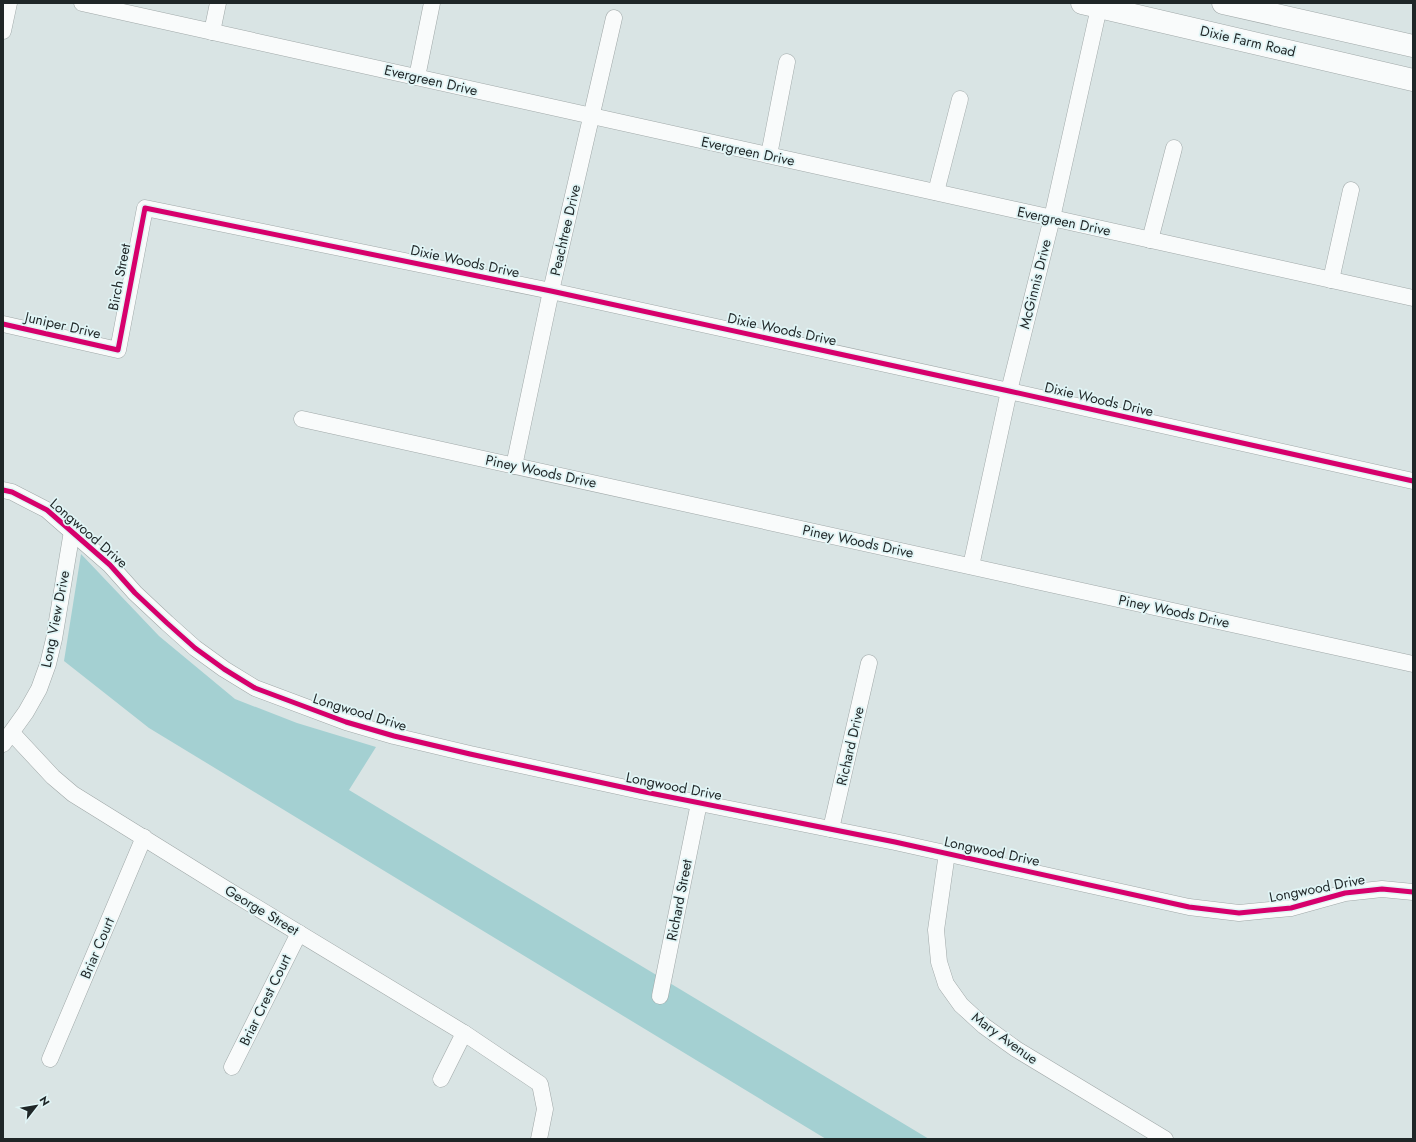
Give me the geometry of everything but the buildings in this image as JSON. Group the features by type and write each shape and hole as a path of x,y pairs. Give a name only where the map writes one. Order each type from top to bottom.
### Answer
{"main road":[{"path":"1222,3 1413,46"},
{"name":"Dixie Farm Road","path":"1094,4 1413,80"}],"street":[{"path":"3,31 9,3"},
{"name":"Evergreen Drive","path":"82,3 1413,298"},
{"path":"212,32 218,3"},
{"path":"416,77 432,3"},
{"name":"McGinnis Drive","path":"971,566 1009,391 1052,218 1094,4"},
{"name":"Peachtree Drive","path":"514,466 551,291 614,18"},
{"path":"769,155 787,62"},
{"path":"936,192 960,99"},
{"path":"1150,240 1174,148"},
{"path":"1331,280 1351,190"},
{"name":"Dixie Woods Drive","path":"145,208 551,291 1413,481"},
{"name":"Birch Street","path":"118,350 145,208"},
{"name":"Juniper Drive","path":"3,324 118,350"},
{"name":"Piney Woods Drive","path":"302,419 1413,664"},
{"name":"Longwood Drive","path":"3,490 12,492 47,510 110,565 167,623 195,648 224,669 255,688 346,722 394,736 640,792 831,829 1189,907 1239,913 1291,908 1345,894 1382,889 1413,892"},
{"name":"Long View Drive","path":"7,738 26,712 39,689 48,664 54,639 72,531"},
{"name":"Richard Drive","path":"831,829 869,664"},
{"name":"George Street","path":"7,738 73,794 226,889 464,1033 540,1084 544,1109 540,1139"},
{"name":"Richard Street","path":"660,996 699,803"},
{"name":"Briar Court","path":"50,1059 144,837"},
{"name":"Mary Avenue","path":"947,854 936,930 939,962 946,984 961,1005 984,1026 1016,1049 1165,1139"},
{"name":"Briar Crest Court","path":"232,1067 299,933"},
{"path":"441,1079 464,1033"}],"shaded area":[{"path":"81,554 159,636 235,699 297,723 376,747 349,790 929,1139 826,1139 149,728 64,661"}],"cycle path":[{"path":"3,324 118,350 145,208 551,291 1413,481"},
{"path":"3,490 12,492 47,510 110,565 135,593 167,623 195,648 224,669 255,688 346,722 394,736 640,791 895,842 1189,907 1239,913 1291,908 1345,893 1382,889 1413,892"}]}
